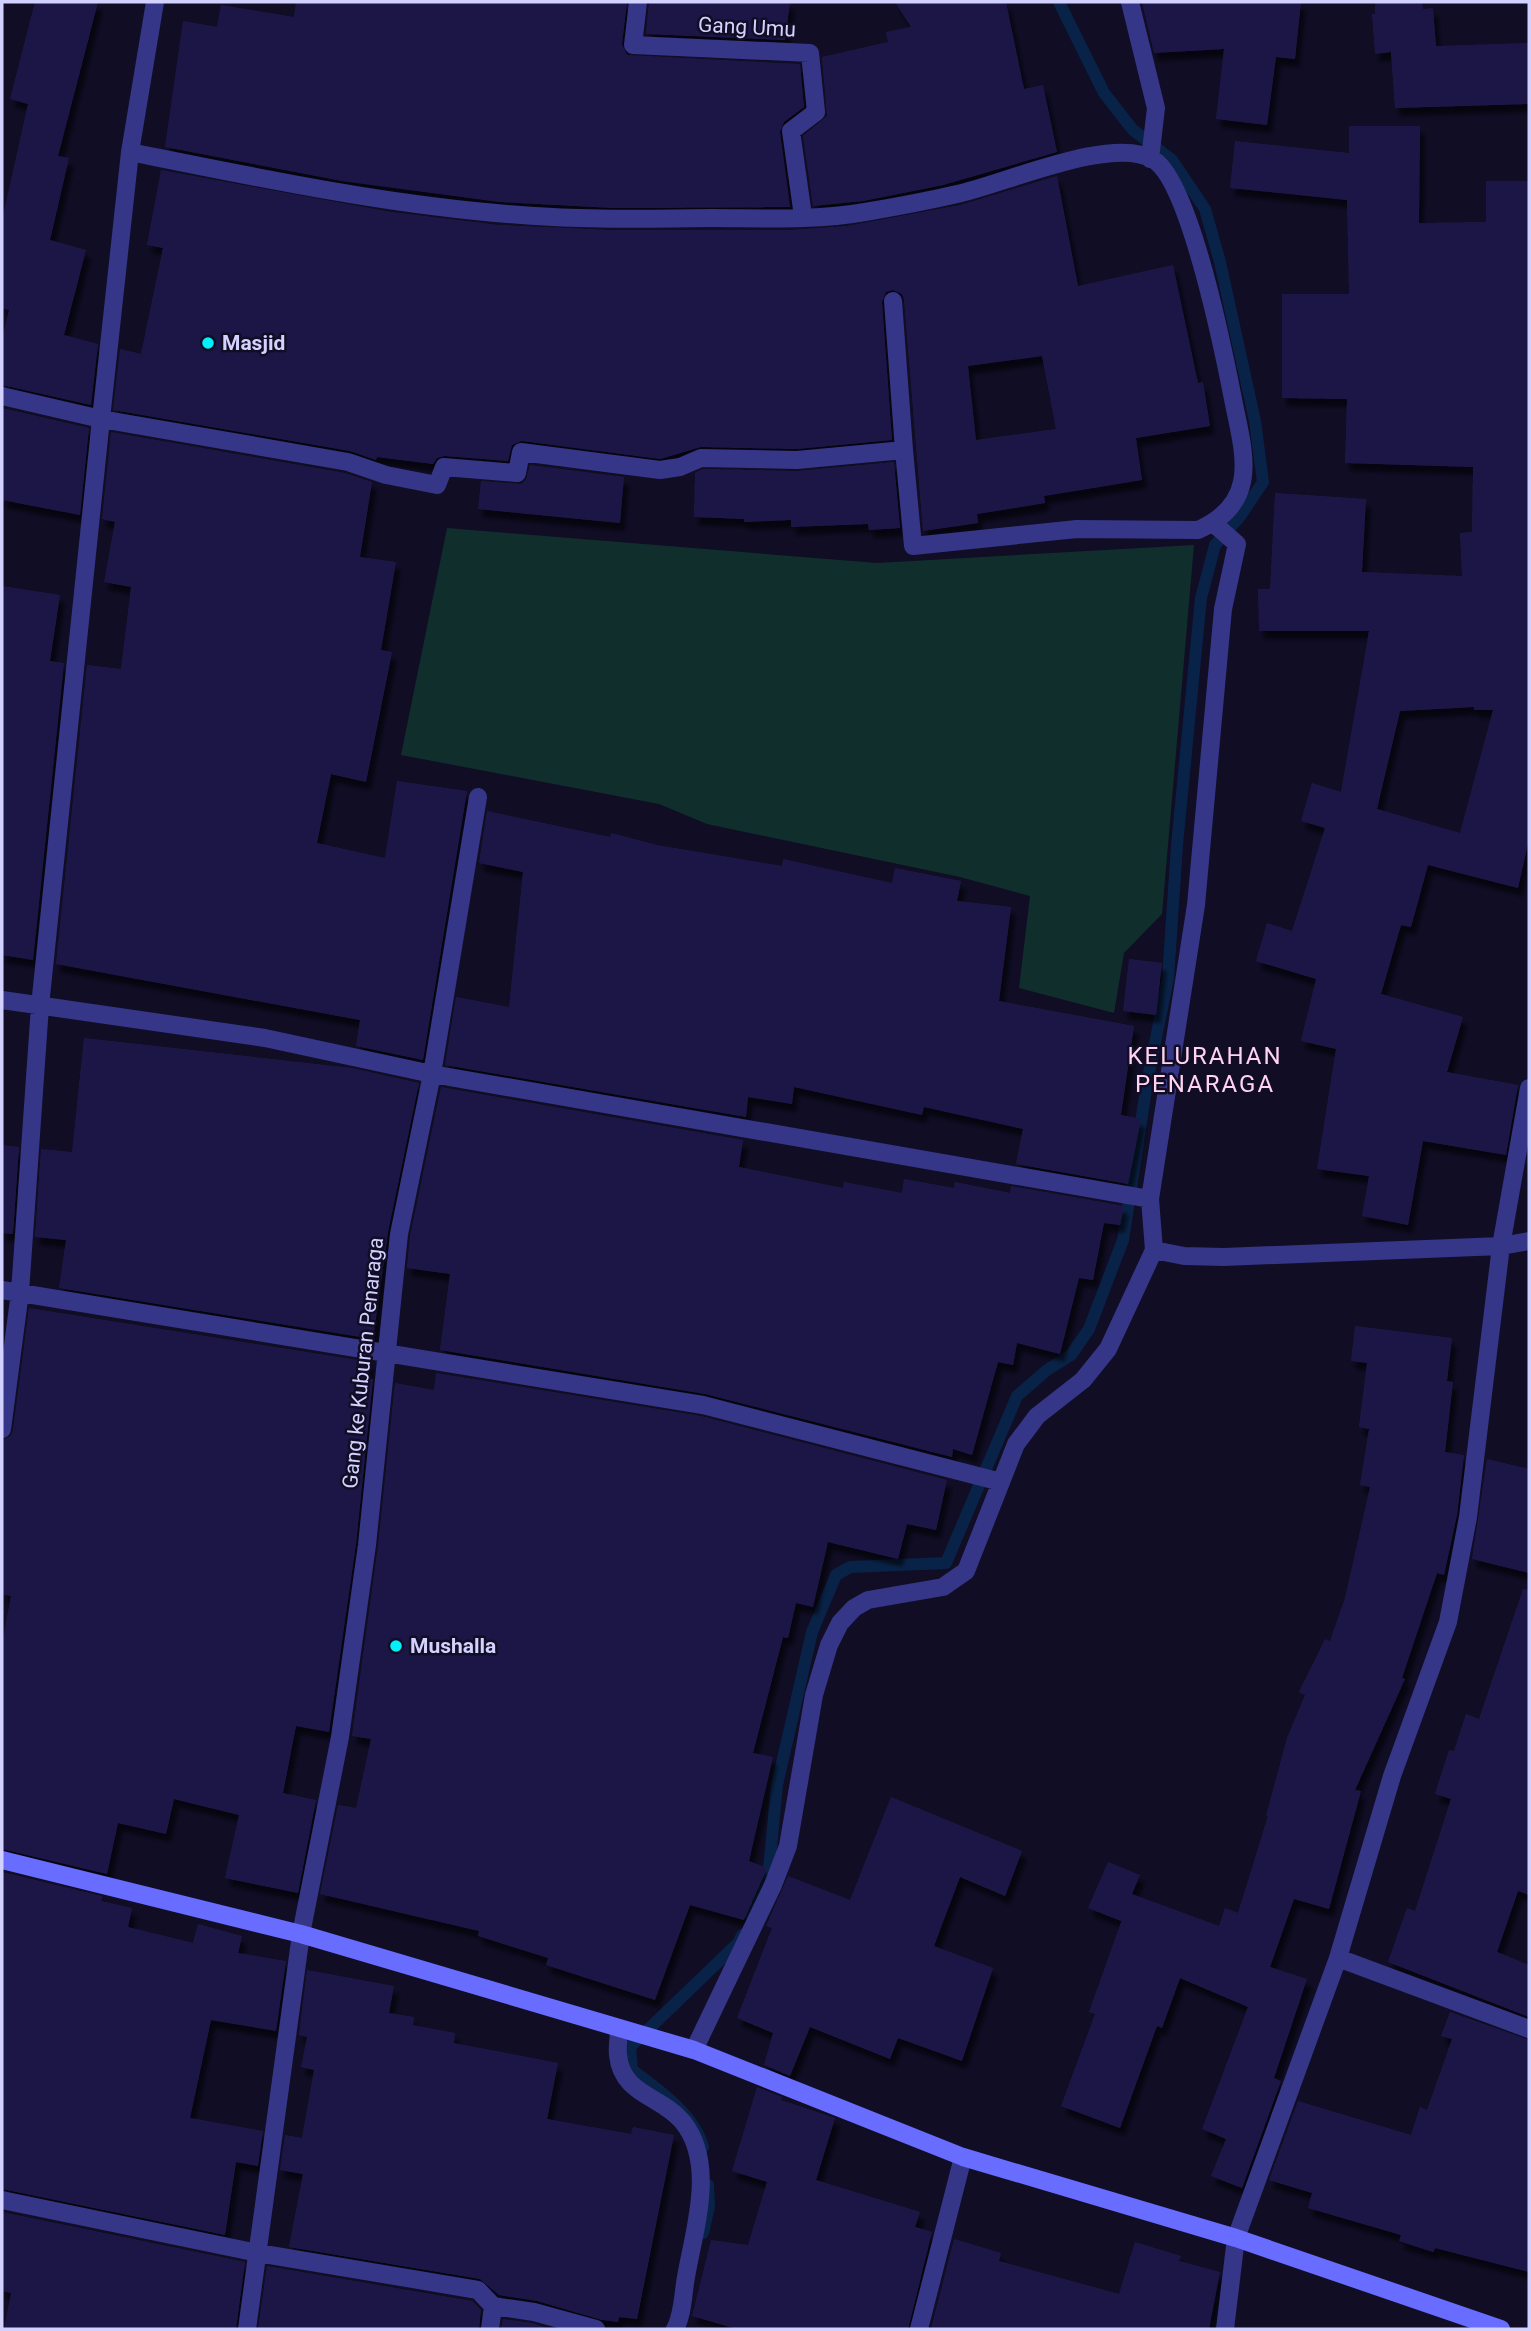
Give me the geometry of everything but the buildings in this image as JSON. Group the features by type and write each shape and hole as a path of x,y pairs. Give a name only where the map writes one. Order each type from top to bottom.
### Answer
{"street":[{"path":"2,1429 11,1291 101,419 130,152 155,2"},
{"name":"Gang Umu","path":"638,2 633,45 810,53 816,112 791,131 803,216"},
{"path":"1130,2 1156,108 1150,159"},
{"path":"130,152 301,187 482,211 552,217 803,216 861,213 960,194 1024,172 1083,158 1142,155 1164,169 1173,185 1194,244 1222,342 1245,454 1237,494 1213,523 1198,530 1077,529 913,546 893,302"},
{"path":"2,396 101,419 348,462 386,475 437,485 444,467 517,473 521,453 660,470 680,467 701,458 797,460 904,450"},
{"path":"694,2050 773,1885 788,1846 814,1695 829,1645 841,1623 854,1608 868,1600 943,1587 966,1571 1001,1482 1026,1428 1048,1406 1083,1380 1108,1349 1154,1250 1148,1199 1196,905 1223,609 1237,544 1213,523"},
{"name":"Gang ke Kuburan Penaraga","path":"247,2329 301,1934 346,1696 367,1545 399,1234 432,1074 478,797"},
{"path":"2,1000 265,1038 432,1074 1148,1199"},
{"path":"1225,2329 1236,2238 1338,1958 1392,1776 1448,1622 1468,1517 1502,1246 1529,1088"},
{"path":"1154,1250 1184,1256 1224,1257 1502,1246 1529,1241"},
{"path":"11,1291 704,1405 1001,1482"},
{"path":"2,1860 301,1934 694,2050 963,2157 1236,2238 1501,2329"},
{"path":"1338,1958 1529,2029"},
{"path":"621,2029 617,2054 624,2078 636,2091 666,2108 682,2122 691,2137 701,2173 700,2208 675,2329"},
{"path":"919,2329 963,2157"},
{"path":"2,2200 258,2253 478,2290 493,2306 534,2312 596,2329"},
{"path":"490,2329 493,2306"}],"green space":[{"path":"447,528 877,563 1194,545 1162,914 1124,953 1114,1013 1019,988 1030,896 960,877 707,824 659,804 401,755"}],"waterway":[{"path":"750,1914 769,1869 777,1785 812,1632 836,1575 850,1567 946,1563 1017,1396 1047,1370 1071,1355 1089,1329 1123,1240 1147,1083 1168,978 1177,845 1201,598 1215,545 1241,515 1263,482 1255,421 1220,262 1205,209 1172,160 1133,130 1104,93 1059,2"},
{"path":"703,2147 684,2113 632,2070 630,2047 739,1942 742,1935"},
{"path":"703,2233 709,2206 708,2185"}],"place":[{"name":"Masjid","path":"208,343"},
{"name":"Mushalla","path":"396,1646"}],"district":[{"name":"KELURAHAN PENARAGA","path":"1205,1070"}]}
